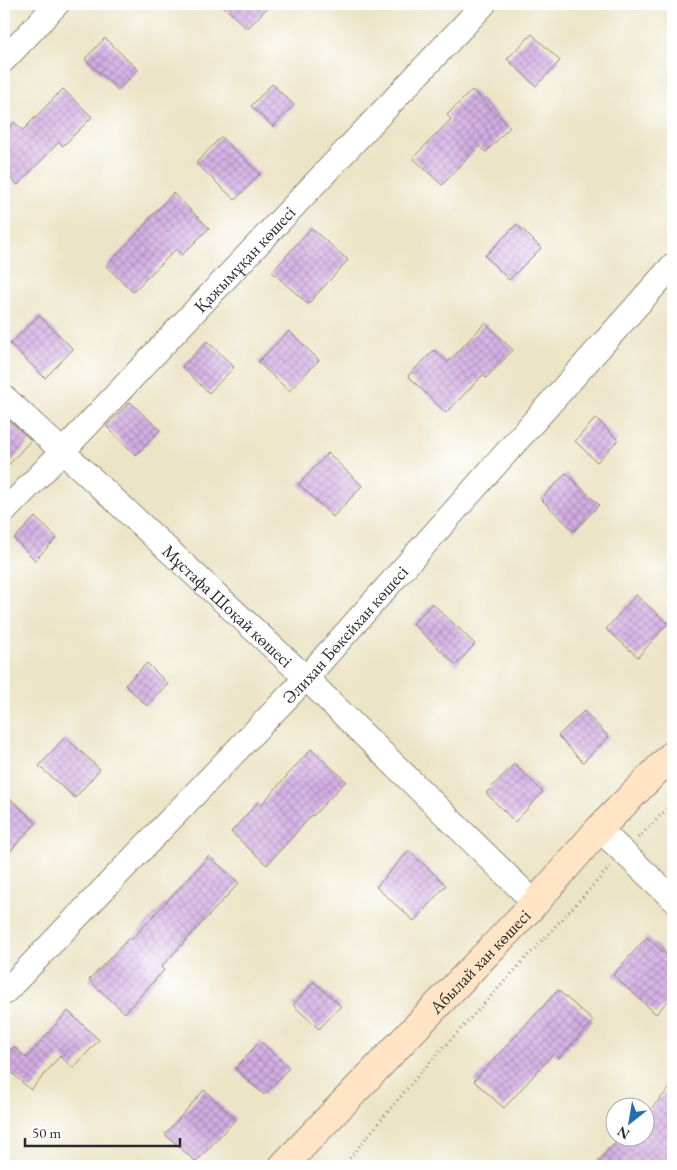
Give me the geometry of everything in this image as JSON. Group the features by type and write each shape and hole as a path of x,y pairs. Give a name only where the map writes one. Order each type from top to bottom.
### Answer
{"street":[{"path":"4,60 57,4"},
{"name":"Қажымұқан көшесі","path":"4,512 484,4"},
{"name":"Әлихан Бөкейхан көшесі","path":"4,993 306,678 673,265"},
{"name":"Мұстафа Шоқай көшесі","path":"4,397 306,678 535,903"},
{"name":"Абылай хан көшесі","path":"283,1166 535,903 599,829 673,754"},
{"path":"599,829 673,899"}],"path":[{"path":"343,1166 420,1074 624,852 673,803"}],"building":[{"path":"221,4 271,4 247,29"},
{"path":"532,34 560,61 536,86 507,59"},
{"path":"105,38 138,70 118,90 85,59"},
{"path":"272,84 294,105 273,127 251,106"},
{"path":"63,89 92,117 63,146 59,142 18,185 4,172 4,133 14,122 23,130"},
{"path":"472,90 510,127 486,152 479,146 442,185 413,158 451,119 447,115"},
{"path":"221,137 260,174 235,200 196,163"},
{"path":"173,193 209,228 182,255 176,249 133,292 106,266"},
{"path":"517,224 541,248 509,280 485,256"},
{"path":"311,228 348,260 308,304 272,272"},
{"path":"39,315 73,349 45,378 10,344"},
{"path":"485,323 513,350 486,378 483,375 446,413 408,376 434,350 448,362"},
{"path":"289,331 319,360 289,391 258,362"},
{"path":"207,341 234,367 209,393 182,367"},
{"path":"130,402 160,430 136,455 106,426"},
{"path":"4,416 31,440 4,470"},
{"path":"596,418 618,440 597,462 575,441"},
{"path":"328,453 362,486 333,517 299,484"},
{"path":"566,473 599,505 574,531 541,499"},
{"path":"35,517 57,538 35,560 14,539"},
{"path":"636,595 668,623 638,657 606,629"},
{"path":"432,603 475,644 456,665 413,624"},
{"path":"147,663 168,684 147,706 125,685"},
{"path":"584,711 609,737 583,762 558,736"},
{"path":"65,737 100,769 75,798 39,766"},
{"path":"311,749 346,781 267,865 231,832 258,802 261,805"},
{"path":"514,764 543,792 515,822 486,793"},
{"path":"4,793 36,823 4,858"},
{"path":"409,851 446,885 414,921 376,887"},
{"path":"209,856 239,883 161,967 164,970 125,1013 89,980 129,938 131,940"},
{"path":"647,937 673,961 673,995 656,1014 613,975"},
{"path":"314,982 341,1006 319,1029 293,1005"},
{"path":"558,990 593,1021 559,1058 554,1053 504,1108 474,1081"},
{"path":"68,1011 99,1040 73,1068 60,1056 31,1090 4,1066 4,1059 14,1047 26,1058"},
{"path":"260,1041 289,1068 264,1095 235,1069"},
{"path":"673,1085 673,1150 658,1166 594,1166 611,1148 654,1148 654,1105"},
{"path":"204,1090 236,1119 196,1162 165,1134"}]}
